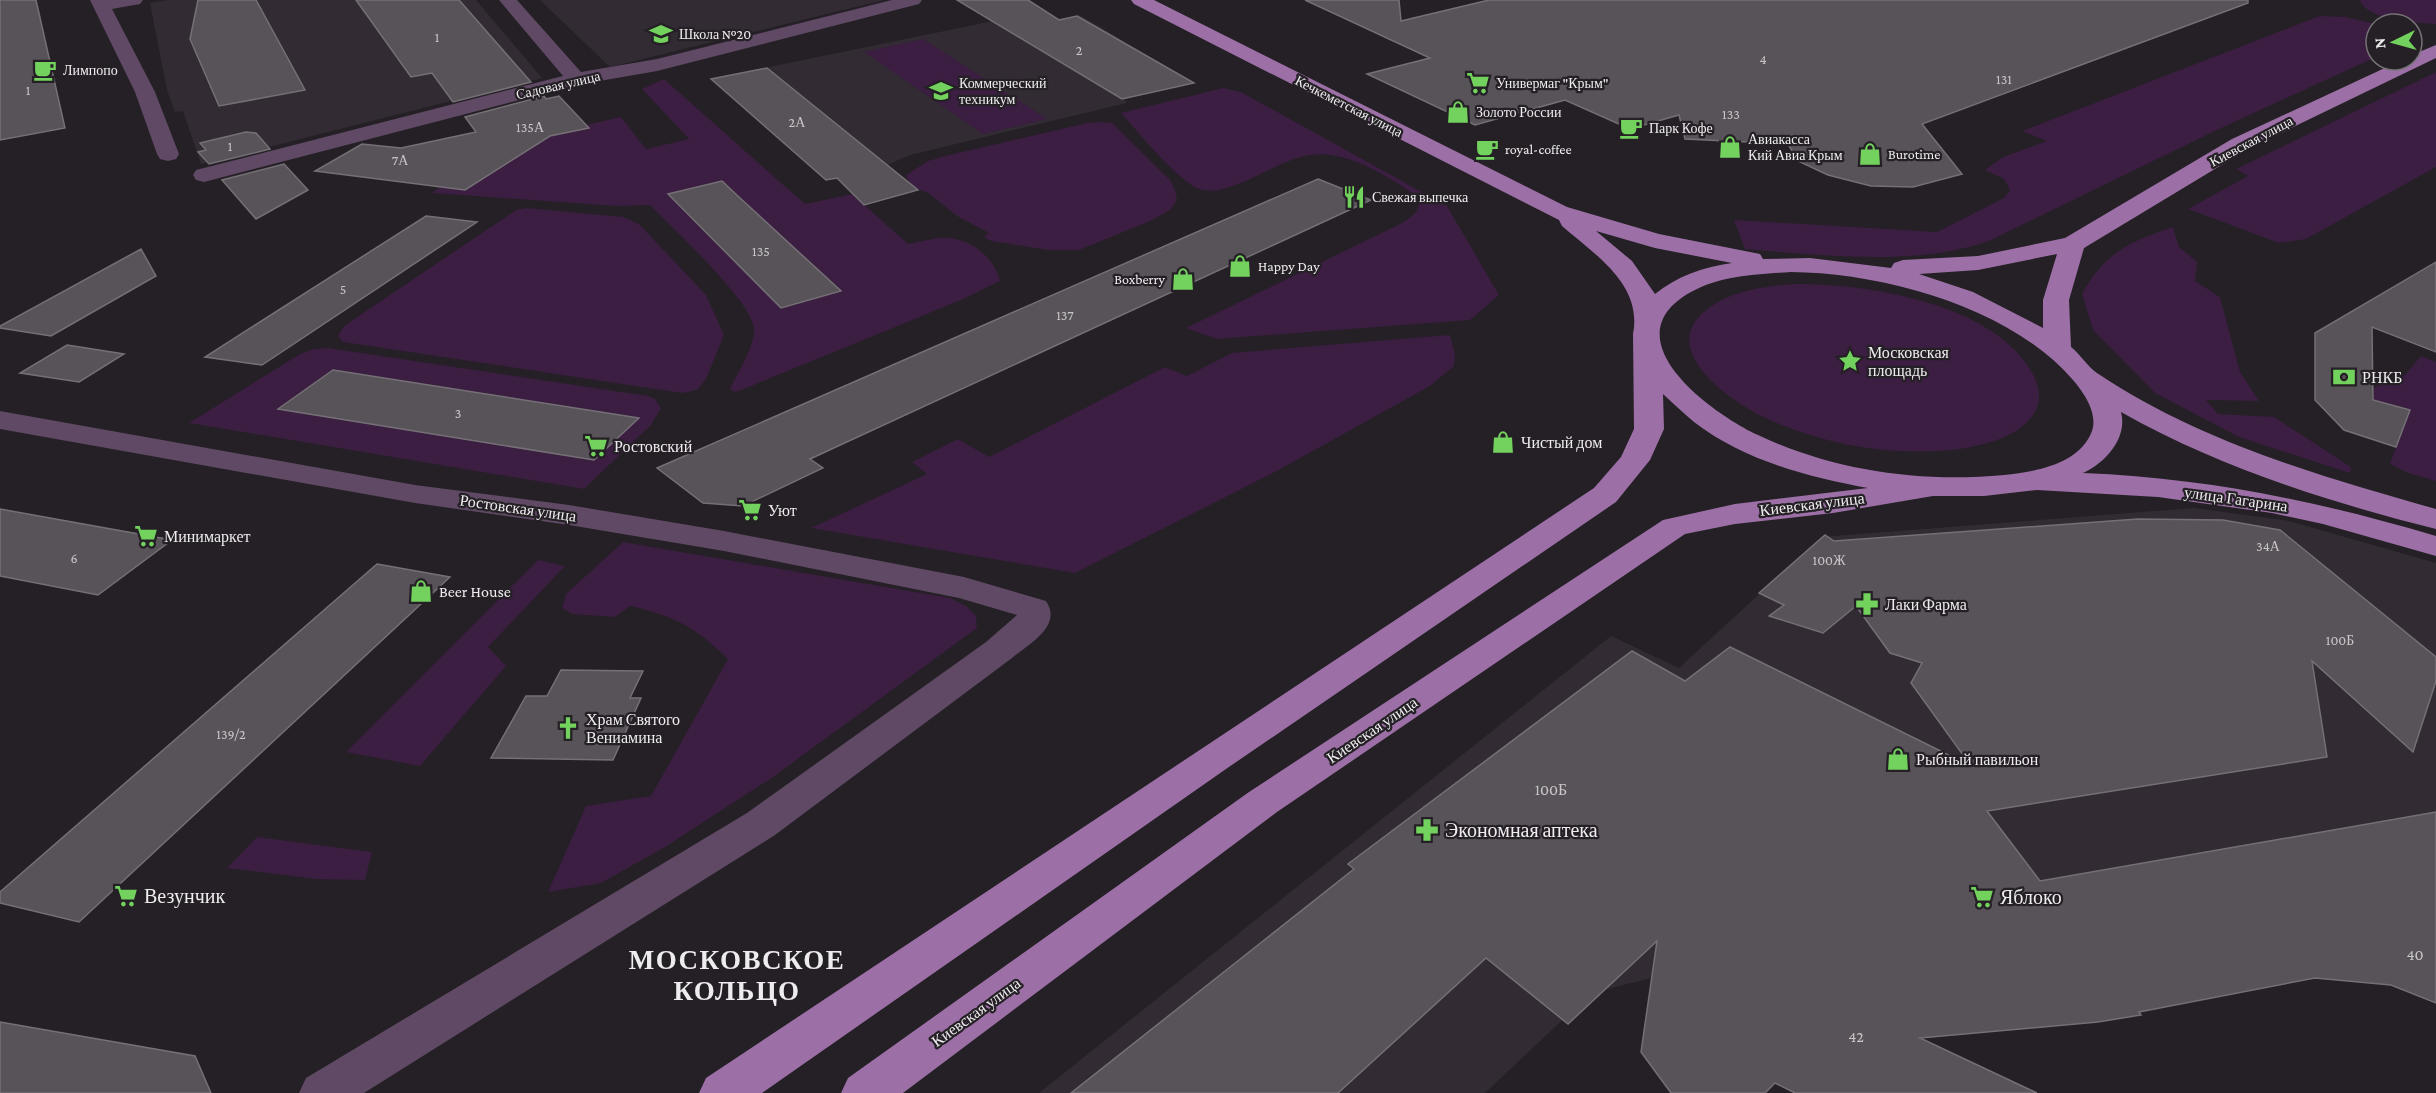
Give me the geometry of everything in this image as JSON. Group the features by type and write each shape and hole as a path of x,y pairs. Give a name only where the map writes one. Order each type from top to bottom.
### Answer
{"main road":[{"name":"Кечкеметская улица","path":"1140,0 1559,212 1655,241 1719,255 1794,265"},
{"name":"Киевская улица","path":"1859,270 1978,263 2073,244 2240,144 2436,51"},
{"name":"Кечкеметская улица","path":"1559,212 1623,266 1641,290 1648,336"},
{"path":"2057,349 2056,300 2073,244"},
{"path":"723,1093 1202,765 1605,495 1635,460 1649,429 1648,336 1655,309 1666,297 1698,279 1742,268 1794,265 1859,270 1911,280 1960,295 2005,316 2057,349 2102,398 2109,421 2102,439 2090,457 2062,471 2031,482 1930,487 1849,476 1803,463 1748,442 1709,420 1683,400 1657,370 1648,336"},
{"name":"улица Гагарина","path":"2079,372 2114,398 2204,442 2320,487 2436,519"},
{"name":"улица Гагарина","path":"2031,482 2107,482 2272,503 2355,522 2436,546"},
{"name":"Киевская улица","path":"865,1093 1263,802 1674,527 1735,514 1833,503 1930,487"}],"street":[{"path":"134,0 101,2 145,92 168,154"},
{"path":"508,0 576,80"},
{"name":"Садовая улица","path":"204,175 576,80 657,66 913,0"},
{"name":"Ростовская улица","path":"0,420 415,494 569,515 724,541 964,588 1034,609 1034,621 999,650 761,824 323,1093"}],"shaded area":[{"path":"168,0 476,0 542,78 201,164 183,111 175,112 167,90 150,3"},
{"name":"Школа №20","path":"540,0 884,0 610,67"},
{"path":"2360,0 2436,0 2436,24 2424,23 2424,12 2371,12"},
{"name":"Коммерческий техникум","path":"1080,15 1194,83 1123,99 1127,103 910,155 887,165 826,180 711,79 993,21 1007,30"},
{"path":"2320,16 2345,17 2364,21 2364,63 2219,129 1989,241 1961,249 1900,257 1836,256 1745,249 1734,220 1937,232 2004,198 2010,190 2004,179 1985,170 2003,157 2047,141 2022,131"},
{"path":"923,39 1047,119 983,134 864,52"},
{"path":"2436,72 2436,167 2306,239 2279,243 2188,209 2248,176 2236,169"},
{"path":"664,79 805,204 877,189 861,202 908,244 940,238 960,240 985,255 992,263 1000,281 961,300 735,392 730,389 749,352 753,336 754,329 750,317 726,284 650,205 617,206 432,193 464,170 515,159 510,145 588,128 586,125 621,117 646,149 689,139 642,89"},
{"path":"1223,88 1241,92 1447,206 1499,295 1470,320 1217,339 1186,328 1402,223 1415,213 1419,203 1419,198 1382,174 1353,161 1324,154 1294,159 1222,189 1211,191 1199,189 1180,177 1121,113"},
{"path":"1087,123 1112,123 1170,180 1177,200 1170,210 1148,222 1079,250 1048,250 991,241 984,237 989,233 957,216 927,192 911,184 906,175 928,161 945,156"},
{"path":"526,208 623,217 639,224 706,295 724,335 706,379 697,390 682,393 343,342 338,336 344,326 516,210"},
{"path":"2173,227 2179,247 2197,262 2195,281 2220,297 2240,372 2259,401 2206,400 2218,414 2274,417 2351,467 2350,473 2239,437 2155,393 2093,330 2082,294 2100,268 2120,250 2143,238"},
{"name":"Московская площадь","path":"1792,284 1854,287 1888,293 1956,312 1986,327 2011,346 2030,369 2038,390 2039,401 2035,412 2021,427 1991,442 1960,449 1912,452 1839,443 1792,429 1754,412 1719,388 1704,373 1693,357 1689,340 1694,323 1719,301 1739,293"},
{"path":"1450,335 1455,355 1454,366 1430,386 1275,472 1075,573 811,528 927,474 912,462 958,439 989,457 1165,367 1187,376 1232,353"},
{"path":"328,348 648,396 655,399 661,408 651,425 584,489 189,423 300,354 314,349"},
{"path":"2421,356 2436,362 2436,481 2408,473 2390,464 2410,410 2374,400 2373,388 2405,375"},
{"path":"2194,508 2289,521 2436,563 2436,853 1695,967 1591,993 1485,1093 1039,1093 1611,636 1679,668 1821,537"},
{"path":"623,542 950,598 966,606 976,616 977,628 773,777 665,847 601,883 548,892 586,806 651,796 728,659 705,638 684,624 660,614 630,606 615,617 572,614 562,608 566,594"},
{"path":"538,560 565,566 488,647 506,666 420,766 346,752"},
{"path":"257,837 372,852 365,880 316,879 227,868"}],"building":[{"path":"0,0 36,0 65,128 0,140"},
{"path":"198,0 256,0 305,90 219,106 190,39"},
{"path":"356,0 459,0 531,82 453,102 432,73 411,77"},
{"path":"957,0 1028,0 1059,20 1077,16 1194,83 1122,99"},
{"path":"1305,0 1399,0 1401,21 1489,0 2248,0 2248,3 1922,124 1962,174 1913,187 1871,186 1828,175 1798,161 1788,144 1685,139 1679,115 1630,129 1565,100 1475,125 1367,74 1430,58"},
{"path":"767,68 918,190 864,205 837,178 826,180 711,79"},
{"path":"544,96 546,99 559,96 589,128 550,136 465,190 315,171 362,144 401,148 476,132 465,117"},
{"path":"246,132 256,133 270,149 209,164 198,152 206,150 200,143"},
{"path":"284,164 308,190 256,219 222,180"},
{"path":"1318,179 1371,200 810,459 823,468 743,506 703,503 657,468"},
{"path":"722,181 841,291 781,308 668,194"},
{"path":"426,216 477,222 262,365 205,357"},
{"path":"141,249 156,276 51,336 0,328 0,326"},
{"path":"2436,262 2436,352 2372,327 2373,400 2410,410 2396,447 2344,430 2315,400 2315,333"},
{"path":"67,345 124,354 79,382 20,373"},
{"path":"333,370 639,418 594,460 278,409"},
{"path":"0,509 172,540 98,595 0,576"},
{"path":"2138,519 2223,520 2280,530 2436,657 2436,681 2413,752 2312,661 2327,757 1987,811 2040,881 2436,812 2436,1003 2391,985 2315,978 2098,1022 1920,1038 2037,1093 1795,1093 1775,1083 1765,1093 1671,1093 1641,1052 1657,941 1568,1024 1486,958 1338,1093 1071,1093 1354,869 1348,864 1632,651 1685,681 1730,647 1971,766 1911,683 1922,663 1890,653 1856,606 1823,633 1769,616 1784,605 1759,593 1825,535 1834,541"},
{"path":"377,564 450,577 79,922 0,903 0,892"},
{"name":"Храм Святого Вениамина","path":"561,670 643,671 630,698 641,698 613,760 491,758 526,696 547,696"},
{"path":"0,1022 195,1056 211,1093 0,1093"}],"place":[{"name":"Школа №20","path":"661,34"},
{"name":"Лимпопо","path":"45,70"},
{"name":"Универмаг \"Крым\"","path":"1478,83"},
{"name":"Коммерческий техникум","path":"941,91"},
{"name":"Золото России","path":"1458,112"},
{"name":"Парк Кофе","path":"1631,128"},
{"name":"Авиакасса Кий Авиа Крым","path":"1730,147"},
{"name":"royal-coffee","path":"1487,149"},
{"name":"Burotime","path":"1870,154"},
{"name":"Свежая выпечка","path":"1354,197"},
{"name":"Happy Day","path":"1240,266"},
{"name":"Boxberry","path":"1183,279"},
{"name":"Московская площадь","path":"1850,361"},
{"name":"РНКБ","path":"2344,377"},
{"name":"Чистый дом","path":"1503,442"},
{"name":"Ростовский","path":"596,446"},
{"name":"Уют","path":"750,510"},
{"name":"Минимаркет","path":"146,536"},
{"name":"Beer House","path":"421,591"},
{"name":"Лаки Фарма","path":"1867,604"},
{"name":"Храм Святого Вениамина","path":"568,728"},
{"name":"Рыбный павильон","path":"1898,759"},
{"name":"Экономная аптека","path":"1427,830"},
{"name":"Везунчик","path":"126,896"},
{"name":"Яблоко","path":"1982,897"}],"district":[{"name":"МОСКОВСКОЕ КОЛЬЦО","path":"737,976"}]}
